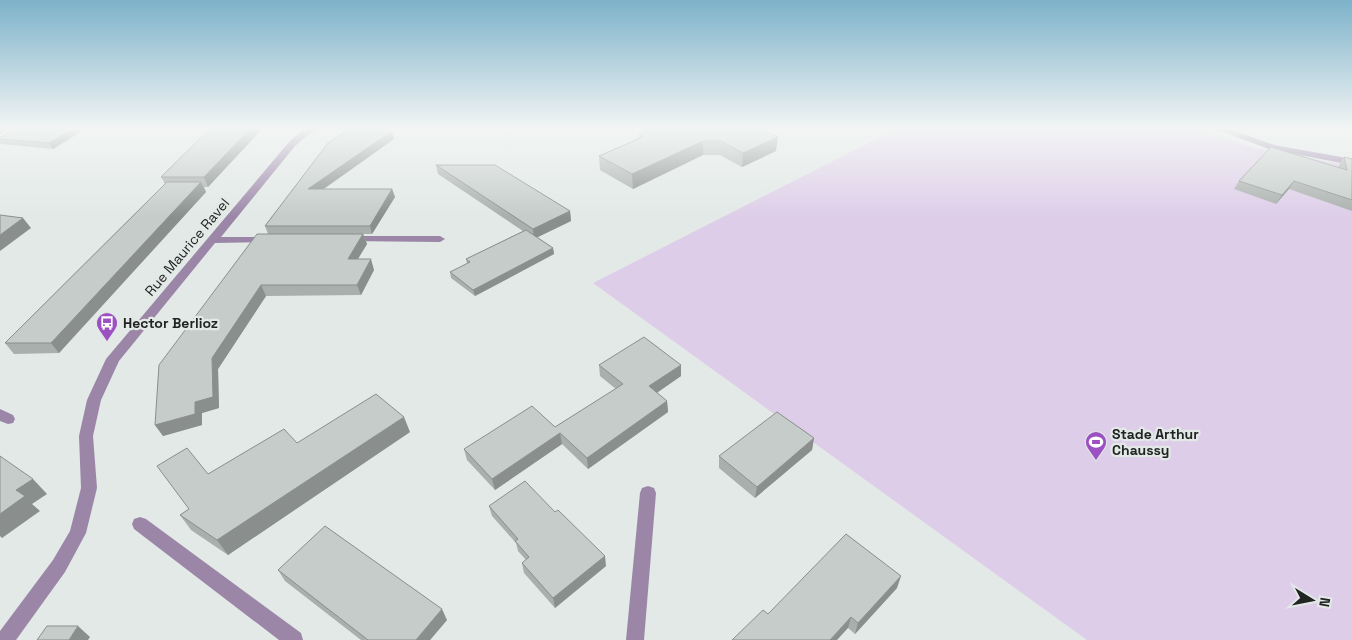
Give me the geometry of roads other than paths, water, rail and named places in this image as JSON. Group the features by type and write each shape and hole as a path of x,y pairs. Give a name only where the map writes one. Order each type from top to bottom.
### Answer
{"street":[{"name":"Rue Maurice Ravel","path":"5,640 59,566 78,533 89,488 86,436 94,400 113,359 281,157"},
{"path":"1325,157 1352,162"},
{"path":"341,239 440,239"},
{"path":"212,240 281,240"},
{"path":"635,640 648,493"},
{"path":"140,524 294,640"}],"place":[{"name":"Hector Berlioz","path":"107,342"},
{"name":"Stade Arthur Chaussy","path":"1096,461"}]}
